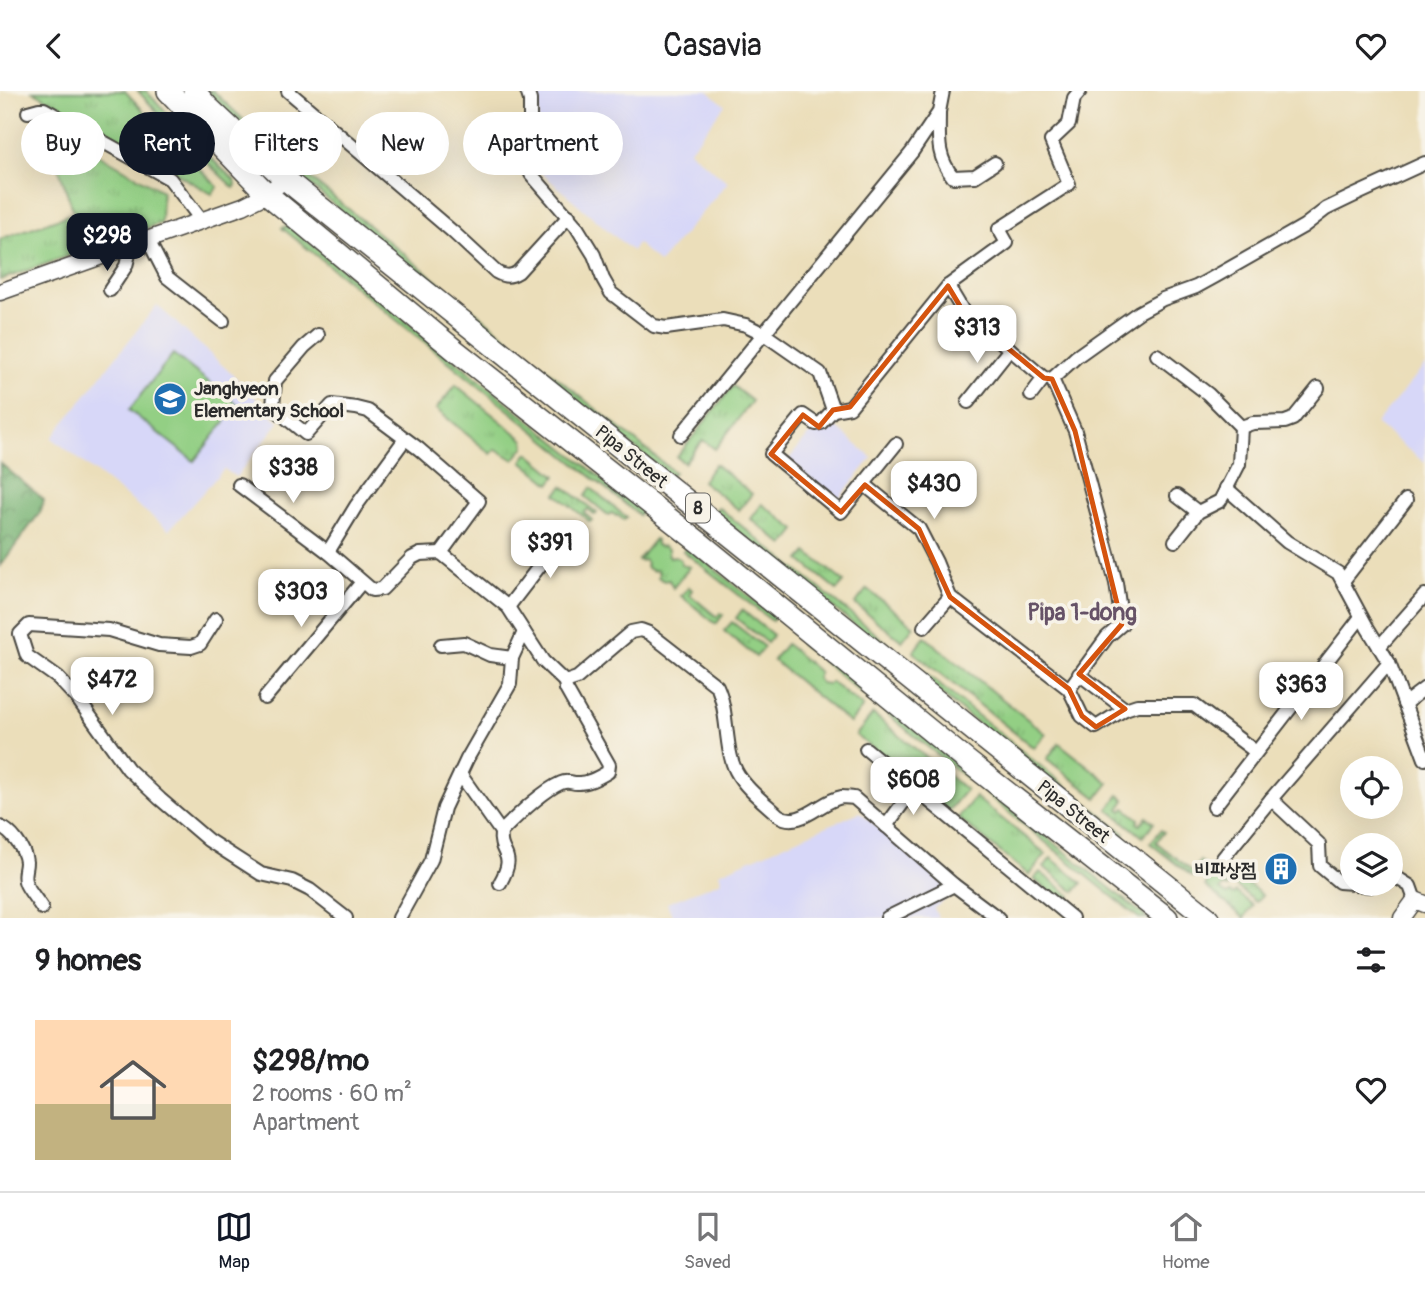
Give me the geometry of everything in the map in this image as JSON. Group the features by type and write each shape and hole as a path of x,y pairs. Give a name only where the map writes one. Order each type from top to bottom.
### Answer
{"main road":[{"name":"Pipa Street","path":"168,91 267,194 456,351 1167,918"},
{"name":"Pipa Street","path":"194,91 285,179 1208,918"}],"street":[{"path":"288,91 503,276 509,277 518,272 569,216"},
{"path":"527,91 530,100 531,174 569,216 594,255 611,293 654,326 666,328 723,320 746,325 764,334 820,373 833,409"},
{"path":"943,91 939,112 939,150 944,166 953,177 975,176 995,163"},
{"path":"897,444 841,512 771,454 803,415 816,425 833,409 850,407 948,285 1007,243 999,229 1069,184 1051,141 1069,124 1074,97 1080,91"},
{"path":"28,112 44,109 49,112"},
{"path":"681,435 912,152 939,112"},
{"path":"105,143 170,179 202,221"},
{"path":"1031,395 1048,378 1139,312 1216,276 1304,226 1326,209 1425,163"},
{"path":"0,292 243,206 267,194 285,179"},
{"path":"148,240 167,277 223,321"},
{"path":"110,290 126,266 131,246"},
{"path":"948,285 963,311 1048,378 1075,432 1116,583 1122,624 1107,637 1069,689"},
{"path":"318,335 275,381 273,407 306,434 332,405 368,411 480,501 441,553"},
{"path":"968,401 1010,349"},
{"path":"1157,355 1208,394 1241,427 1239,464 1220,501 1198,512 1175,541"},
{"path":"1241,427 1253,423 1285,422 1293,419 1318,388"},
{"path":"327,552 356,506 405,439"},
{"path":"239,485 372,590 382,589 412,558 420,554 441,553 508,607 543,661 565,682 566,689 609,765 608,772 582,783 564,781 554,786 500,832"},
{"path":"864,485 919,529 950,597 1069,689 1082,716 1096,727 1125,709 1144,704 1194,705 1256,752"},
{"path":"1226,488 1287,542 1338,573 1389,663 1425,759"},
{"path":"1177,496 1198,512"},
{"path":"1343,582 1406,500"},
{"path":"508,607 565,533"},
{"path":"265,698 362,582"},
{"path":"1379,646 1425,595"},
{"path":"925,627 950,597"},
{"path":"1214,807 1361,617"},
{"path":"216,619 200,644 191,647 159,645 109,630 85,628 29,625 20,634 27,656 58,678 78,698 128,769 160,799 208,840 261,874 292,881 310,890 346,918"},
{"path":"565,682 577,678 631,632 640,630 649,633 718,686 723,698 735,769 742,780 778,815 784,819 801,817 843,797 854,798 954,885 998,918"},
{"path":"399,918 431,860 444,809 460,774 510,684 512,658 524,632"},
{"path":"440,645 464,643 490,655 512,658"},
{"path":"1223,857 1389,663"},
{"path":"1079,674 1125,709"},
{"path":"1404,704 1425,688"},
{"path":"866,749 1072,918"},
{"path":"460,774 500,832 500,842 508,856 509,864 500,883"},
{"path":"886,826 914,788"},
{"path":"1271,799 1319,844 1320,866 1340,882"},
{"path":"0,827 7,829 17,840 26,861 26,884 42,908"},
{"path":"1402,918 1420,902 1410,886 1403,882"},
{"path":"887,918 954,885"}],"highlighted area":[{"path":"948,286 963,311 1044,378 1052,379 1075,431 1122,624 1079,674 1125,709 1096,727 1082,716 1069,689 950,597 919,529 865,485 841,512 771,454 803,415 819,427 833,410 850,407"}],"shaded area":[{"path":"539,91 708,91 725,105 689,151 728,182 659,263 637,243 632,251 544,175 623,175 623,112 538,112"},
{"name":"Janghyeon Elementary School","path":"157,305 279,422 236,477 224,469 169,530 52,438"},
{"path":"1425,365 1425,463 1376,424"},
{"path":"829,421 872,458 837,501 788,460 813,430 823,428"},
{"path":"860,812 953,894 934,908 938,918 673,918 667,903 722,881 719,873"}],"green space":[{"path":"33,91 125,91 145,112 119,112 119,140 105,132 105,112 69,112"},
{"path":"138,91 146,91 166,112 157,112"},
{"path":"207,91 213,91 235,112 229,113"},
{"path":"105,158 119,166 119,175 134,175 162,191 161,223 0,280 0,239 74,213 61,175 105,175"},
{"path":"215,162 235,181 234,188 215,170"},
{"path":"179,175 206,175 218,187 212,194"},
{"path":"298,175 306,175 674,472 670,476"},
{"path":"286,226 642,511 639,515 282,228"},
{"path":"173,354 238,405 194,461 129,410"},
{"path":"456,385 524,440 525,446 514,460 496,449 491,454 436,409"},
{"path":"733,386 752,401 715,449 703,440 684,463 677,457"},
{"path":"528,453 556,476 550,484 522,461"},
{"path":"0,463 44,500 41,511 0,566"},
{"path":"715,464 752,494 739,510 702,481"},
{"path":"563,486 597,513 595,515 588,509 584,513 592,520 590,522 556,494"},
{"path":"591,488 627,518 624,520 612,513 608,515 585,496"},
{"path":"762,504 796,530 784,545 751,519"},
{"path":"718,507 1125,834 1122,839 714,512"},
{"path":"655,539 656,545 669,550 670,557 675,556 681,560 681,565 690,567 673,588 669,580 664,581 658,577 657,570 652,571 646,567 645,560 638,560"},
{"path":"687,547 775,617 772,621 683,551"},
{"path":"807,552 844,582 837,590 800,560"},
{"path":"689,587 692,590 689,594 717,617 720,613 723,615 716,624 681,596"},
{"path":"867,589 914,626 902,641 855,604"},
{"path":"742,610 773,635 767,643 736,618"},
{"path":"732,622 764,647 756,657 724,631"},
{"path":"925,637 1046,734 1034,748 913,652"},
{"path":"804,640 1147,918 1139,918 801,644"},
{"path":"786,644 819,672 817,678 821,683 831,682 863,707 850,723 773,660"},
{"path":"873,714 966,790 948,811 856,735"},
{"path":"1059,743 1109,783 1097,798 1047,759"},
{"path":"1119,795 1125,800 1119,809 1122,811 1125,808 1139,819 1137,823 1140,825 1147,817 1154,823 1143,837 1108,809"},
{"path":"975,797 1046,854 1029,875 958,818"},
{"path":"1161,830 1164,832 1156,842 1192,871 1200,861 1204,864 1193,877 1150,843"},
{"path":"1051,858 1082,883 1075,892 1044,867"},
{"path":"1222,864 1262,895 1256,902 1217,871"},
{"path":"1040,872 1071,896 1065,904 1034,879"},
{"path":"1214,875 1228,886 1223,886 1220,890 1227,895 1236,892 1253,906 1244,918 1205,886"}],"place":[{"name":"Janghyeon Elementary School","path":"170,399"},
{"name":"비파상점","path":"1281,869"}],"district":[{"name":"Pipa 1-dong","path":"1082,612"}]}
